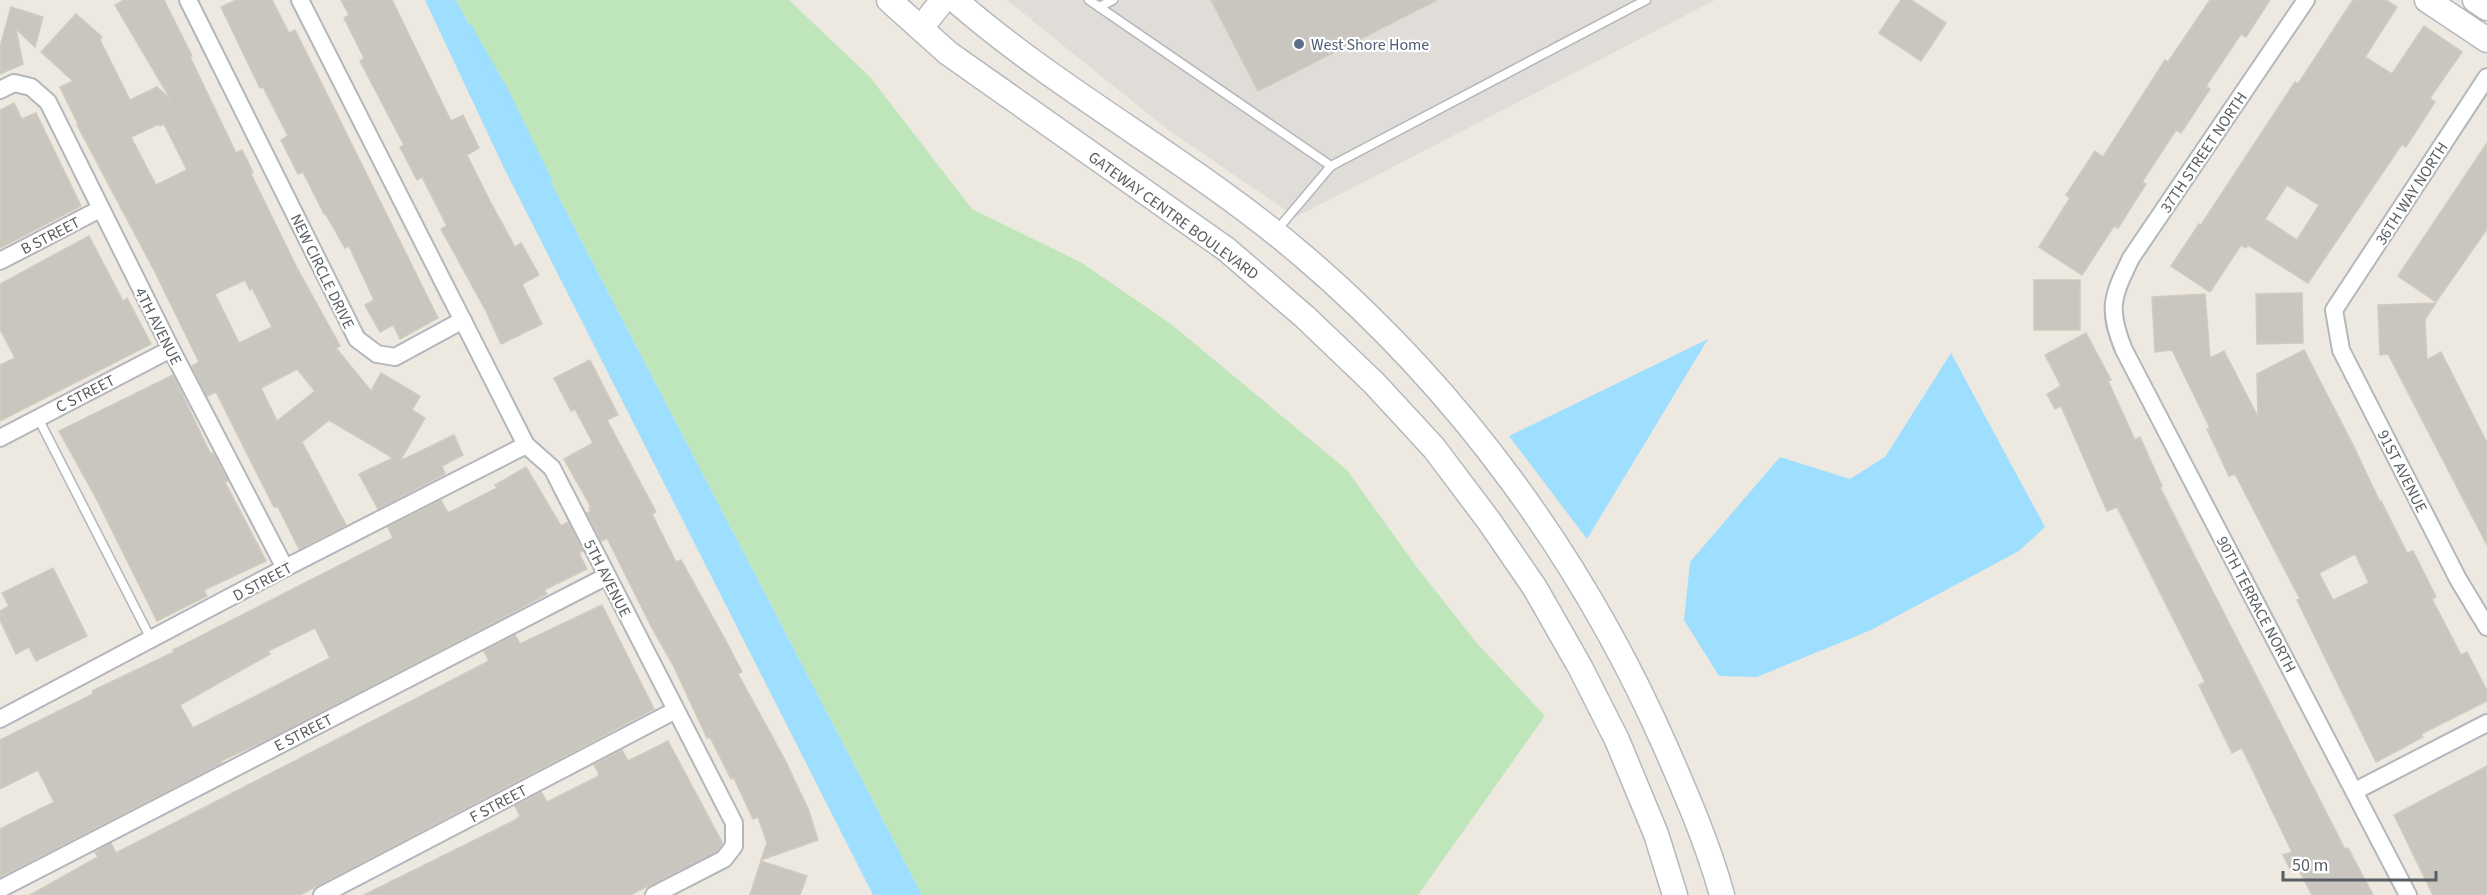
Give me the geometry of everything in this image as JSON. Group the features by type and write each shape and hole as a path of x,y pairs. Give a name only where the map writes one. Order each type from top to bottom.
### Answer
{"street":[{"name":"NEW CIRCLE DRIVE","path":"188,0 357,339 377,354 395,357 463,320"},
{"path":"300,0 463,320"},
{"name":"GATEWAY CENTRE BOULEVARD","path":"889,0 948,53 1226,249 1331,341 1374,383 1434,448 1489,521 1535,588 1580,667 1617,740 1656,834 1675,895"},
{"path":"921,28 943,0"},
{"path":"955,0 985,27 1222,194 1300,253 1363,310 1434,384 1496,459 1551,536 1604,622 1650,711 1691,804 1722,895"},
{"name":"37TH STREET NORTH","path":"2112,310 2117,288 2131,258 2306,0"},
{"path":"2427,0 2487,40"},
{"path":"2475,0 2487,8"},
{"name":"36TH WAY NORTH","path":"2334,310 2487,76"},
{"name":"4TH AVENUE","path":"0,90 14,83 31,87 48,102 171,349 285,568"},
{"name":"B STREET","path":"0,261 100,209"},
{"name":"90TH TERRACE NORTH","path":"2112,310 2124,350 2408,895"},
{"name":"91ST AVENUE","path":"2334,310 2341,350 2458,579 2487,627"},
{"name":"5TH AVENUE","path":"463,320 526,445 552,468 674,711 734,823 734,846 724,859 654,895"},
{"name":"C STREET","path":"0,438 171,349"},
{"name":"D STREET","path":"0,719 285,568 526,445"},
{"name":"E STREET","path":"0,889 607,576"},
{"name":"F STREET","path":"322,895 674,711"},
{"path":"2355,791 2487,723"}],"lane":[{"path":"1089,0 1330,166"},
{"path":"1099,8 1113,0"},
{"path":"1274,234 1330,166 1646,0"},
{"path":"38,418 151,639"}],"shaded area":[{"path":"1007,0 1715,0 1296,217 1168,130"}],"green space":[{"path":"456,0 789,0 870,77 972,209 1082,263 1171,324 1347,470 1416,566 1475,641 1545,716 1418,895 922,895"}],"water":[{"path":"425,0 456,0 922,895 873,895 504,168"},
{"path":"1708,339 1587,539 1509,436"},
{"path":"1951,353 2045,527 2019,551 1871,630 1757,677 1719,676 1684,620 1690,562 1780,457 1850,479 1885,457"}],"building":[{"path":"124,0 164,0 236,153 242,150 253,172 251,174 296,266 340,346 336,348 371,391 381,373 420,396 412,410 425,418 400,461 454,435 463,455 442,466 445,474 378,509 359,474 393,458 329,420 302,442 346,525 299,549 278,507 274,507 216,392 207,396 192,366 199,362 156,274 77,125 60,87 73,81 41,52 76,14 102,37 100,40 130,100 157,87 171,100 115,5","holes":["159,124 160,126 164,124 187,170 156,185 131,137","245,280 250,290 252,288 272,327 239,343 215,294","297,369 315,391 277,421 261,388"]},
{"path":"236,0 272,0 289,33 295,30 438,318 400,339 393,325 380,332 365,305 374,300 349,246 345,248 324,214 303,172 298,174 281,140 288,136 263,87 260,88 221,7"},
{"path":"341,0 392,0 451,121 463,115 479,148 467,155 515,247 521,243 539,275 522,284 542,324 501,344 486,311 441,229 447,226 422,177 417,180 400,147 404,145 360,61 364,58 344,18 349,15"},
{"path":"1211,0 1437,0 1258,91"},
{"path":"1901,0 1911,0 1946,23 1921,61 1879,33"},
{"path":"2210,0 2270,0 2246,37 2241,34 2206,86 2210,89 2181,133 2176,130 2142,182 2146,184 2118,228 2114,226 2082,275 2039,247 2070,198 2066,195 2095,151 2103,157 2165,60 2168,62"},
{"path":"2353,0 2386,0 2397,7 2365,57 2392,74 2424,26 2462,52 2430,98 2435,102 2406,147 2402,144 2308,283 2248,245 2246,248 2241,245 2210,292 2171,266 2199,224 2201,225 2295,82 2298,84","holes":["2287,185 2319,205 2297,240 2265,219"]},
{"path":"11,7 43,17 35,47 16,29 23,64 0,74 0,47"},
{"path":"14,103 22,119 36,113 81,206 0,248 0,110"},
{"path":"2487,143 2487,229 2436,302 2398,276"},
{"path":"89,236 123,301 127,298 151,344 0,421 0,365 15,358 0,329 0,284"},
{"path":"2034,280 2080,280 2080,330 2034,330"},
{"path":"2302,293 2303,343 2257,344 2256,294"},
{"path":"2205,294 2210,358 2224,351 2258,417 2257,374 2304,350 2407,553 2413,551 2436,597 2432,599 2461,655 2467,652 2487,691 2487,701 2421,734 2423,737 2376,762 2297,600 2300,599 2235,474 2229,476 2207,429 2210,428 2172,350 2155,352 2152,297","holes":["2355,554 2369,583 2333,600 2319,573"]},
{"path":"2436,303 2425,319 2427,360 2441,352 2487,443 2487,545 2388,354 2380,355 2378,305"},
{"path":"2086,333 2111,380 2108,381 2135,440 2140,437 2162,486 2160,487 2192,551 2345,849 2348,848 2373,895 2312,895 2298,868 2291,871 2283,855 2292,852 2242,748 2232,753 2199,685 2205,682 2117,507 2107,511 2061,406 2055,409 2047,394 2061,386 2045,355"},
{"path":"590,360 618,415 607,420 656,512 652,514 676,562 681,560 742,672 738,674 785,760 809,811 818,840 761,860 767,843 758,817 753,819 734,778 731,779 710,737 707,738 674,667 607,538 601,541 587,513 591,511 589,508 591,507 564,459 593,443 575,409 571,411 554,378"},
{"path":"173,375 266,561 204,590 207,596 157,621 97,500 59,431"},
{"path":"526,467 561,526 568,522 583,551 579,553 587,569 544,590 547,594 506,616 0,877 0,829 54,802 38,770 0,789 0,740 393,538 388,527 441,500 448,513 497,488 495,485","holes":["315,628 330,658 193,728 180,705 270,654 268,651"]},
{"path":"53,568 87,636 36,661 29,647 16,654 0,620 0,611 9,606 2,593"},
{"path":"602,605 654,709 300,895 30,895 98,857 95,852 111,843 116,853 489,661 484,651 515,635 520,644"},
{"path":"668,741 723,844 717,851 646,887 630,895 364,895 515,820 520,816 515,806 541,792 547,802 597,777 599,774 594,765 622,750 628,761"},
{"path":"2487,766 2487,895 2433,895 2394,815"},
{"path":"761,861 807,876 800,895 750,895"}],"waterway":[{"path":"469,27 505,90 549,180"}],"place":[{"name":"West Shore Home","path":"1299,44"}]}
